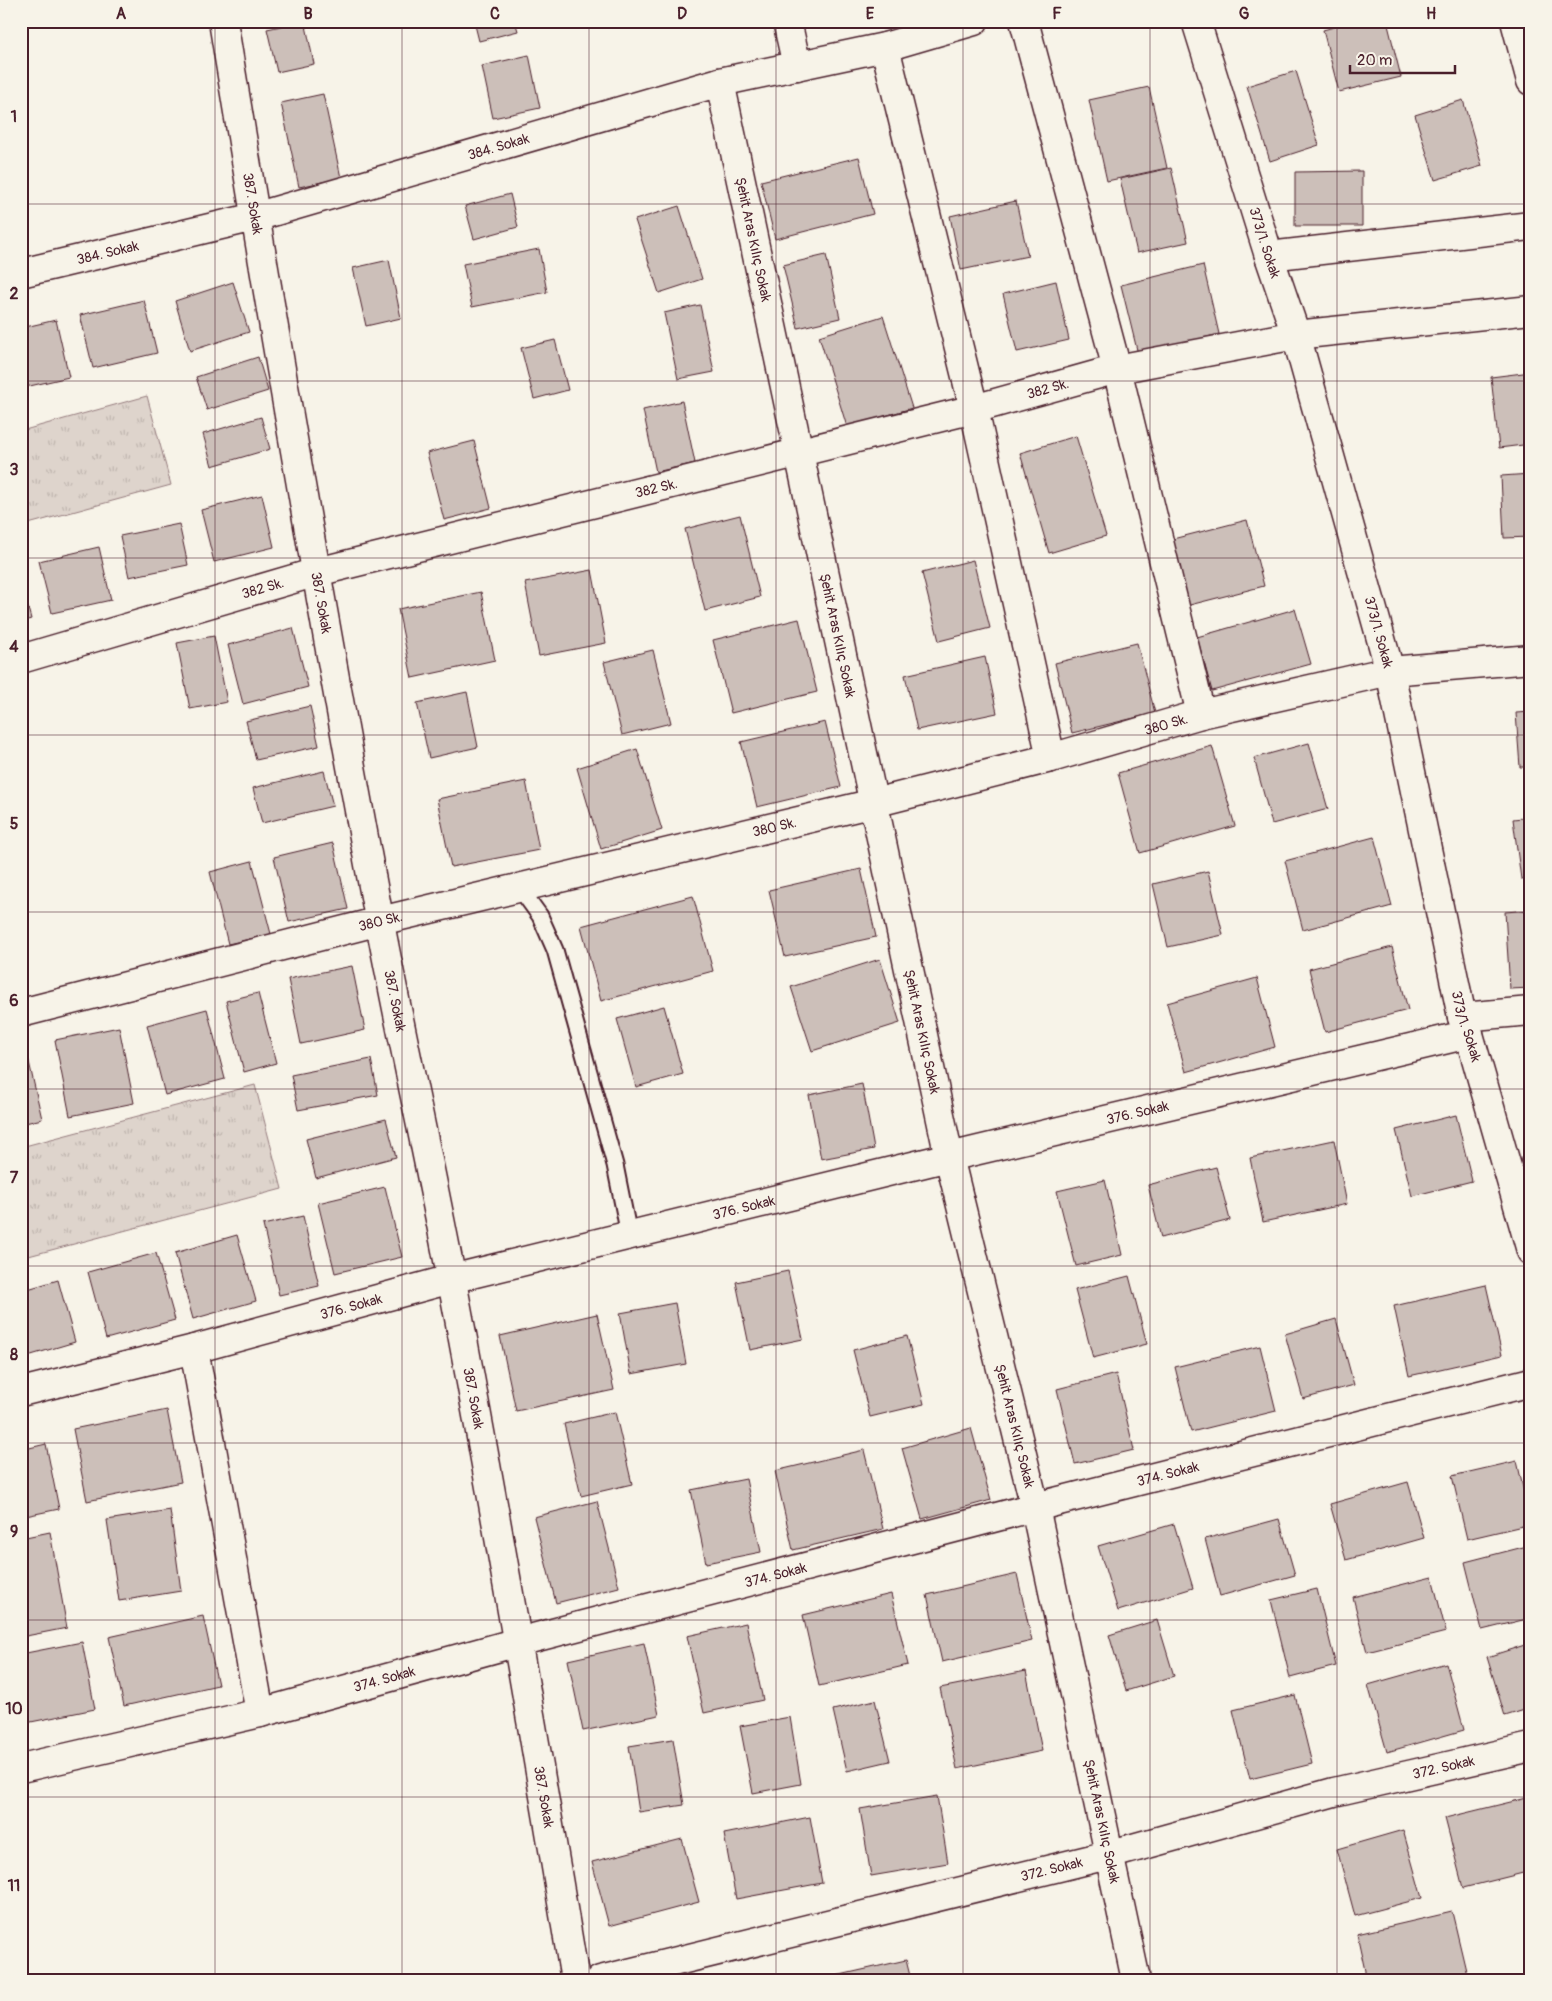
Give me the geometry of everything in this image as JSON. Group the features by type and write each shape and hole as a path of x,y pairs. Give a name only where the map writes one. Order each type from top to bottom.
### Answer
{"street":[{"name":"387. Sokak","path":"223,21 317,572 380,921 451,1278 518,1642 575,1980"},
{"path":"787,21 797,66"},
{"name":"384. Sokak","path":"21,273 255,217 720,82 885,47 974,21"},
{"path":"1024,21 1117,369 1201,714"},
{"name":"373/1. Sokak","path":"1196,21 1269,256 1296,335 1390,671 1466,1026 1531,1251"},
{"path":"1516,21 1531,81"},
{"path":"885,47 974,409 1051,758"},
{"name":"Şehit Aras Kılıç Sokak","path":"720,82 949,1156 1035,1507 1136,1980"},
{"path":"1269,256 1531,226"},
{"name":"382 Sk.","path":"21,659 317,572 974,409 1117,369 1296,335 1531,310"},
{"name":"380 Sk.","path":"21,1013 380,921 874,803 1051,758 1201,714 1390,671 1531,659"},
{"name":"376. Sokak","path":"21,1392 194,1349 451,1278 949,1156 1466,1026 1531,1012"},
{"path":"194,1349 260,1713"},
{"name":"374. Sokak","path":"21,1768 260,1713 518,1642 1035,1507 1531,1382"},
{"name":"372. Sokak","path":"600,1980 1108,1855 1334,1792 1531,1747"}],"lane":[{"path":"519,887 540,916 555,950 615,1165 629,1235"}],"green space":[{"path":"147,396 171,485 21,526 21,431"},
{"path":"255,1085 282,1189 21,1258 21,1147"}],"building":[{"path":"305,21 314,64 277,72 267,29"},
{"path":"474,21 515,21 518,31 479,41"},
{"path":"1356,21 1387,21 1401,77 1339,92 1323,30"},
{"path":"529,55 540,108 493,118 482,66"},
{"path":"1296,71 1319,145 1270,161 1247,86"},
{"path":"1149,87 1167,168 1107,181 1089,100"},
{"path":"323,94 341,178 299,187 281,103"},
{"path":"1463,100 1482,166 1435,180 1415,115"},
{"path":"859,157 873,214 775,239 761,181"},
{"path":"1171,168 1188,242 1137,253 1120,179"},
{"path":"1362,171 1362,226 1295,226 1295,172"},
{"path":"510,194 518,227 474,239 465,206"},
{"path":"1016,201 1028,256 961,270 950,216"},
{"path":"679,206 702,279 659,293 635,220"},
{"path":"539,249 547,292 472,307 463,264"},
{"path":"826,255 840,318 798,328 783,265"},
{"path":"389,260 401,318 366,326 353,268"},
{"path":"1203,265 1219,334 1138,354 1121,285"},
{"path":"1056,281 1069,340 1017,352 1003,294"},
{"path":"233,282 249,332 190,351 175,301"},
{"path":"144,300 157,353 93,368 80,315"},
{"path":"700,305 714,372 678,379 664,313"},
{"path":"883,316 912,408 847,427 819,336"},
{"path":"56,320 69,377 21,388 21,328"},
{"path":"555,340 568,390 534,399 521,348"},
{"path":"258,357 268,391 207,410 196,377"},
{"path":"1531,372 1531,444 1499,448 1491,377"},
{"path":"682,401 695,463 656,472 643,410"},
{"path":"261,417 270,449 212,466 203,434"},
{"path":"1076,436 1106,536 1049,553 1020,453"},
{"path":"474,441 491,508 444,520 427,453"},
{"path":"1531,474 1531,537 1504,538 1501,476"},
{"path":"262,495 274,547 214,562 201,510"},
{"path":"740,515 760,597 705,611 685,529"},
{"path":"1247,520 1264,586 1178,608 1161,542"},
{"path":"179,524 188,565 129,577 120,536"},
{"path":"99,547 111,600 52,613 39,561"},
{"path":"973,560 990,628 939,641 922,573"},
{"path":"592,570 606,643 539,656 525,583"},
{"path":"21,582 31,619 21,622"},
{"path":"481,592 495,660 412,678 398,609"},
{"path":"1295,609 1311,664 1212,691 1197,637"},
{"path":"799,619 817,692 731,713 713,640"},
{"path":"293,628 308,687 243,704 228,645"},
{"path":"214,636 227,702 190,709 177,643"},
{"path":"1137,643 1155,713 1072,733 1055,663"},
{"path":"653,650 671,723 622,735 604,662"},
{"path":"985,657 997,713 917,730 905,675"},
{"path":"467,692 478,747 429,758 417,703"},
{"path":"310,706 319,746 256,760 246,721"},
{"path":"1531,712 1531,767 1520,767 1516,713"},
{"path":"825,722 841,787 757,807 741,742"},
{"path":"1309,743 1328,809 1272,824 1254,758"},
{"path":"1212,746 1235,826 1140,853 1118,773"},
{"path":"637,749 662,830 601,849 577,768"},
{"path":"324,771 333,806 262,823 253,788"},
{"path":"526,781 539,850 451,867 437,799"},
{"path":"1531,817 1531,878 1521,879 1513,819"},
{"path":"1374,837 1392,906 1303,930 1285,861"},
{"path":"333,843 348,909 289,922 274,857"},
{"path":"252,861 271,934 228,944 210,872"},
{"path":"861,869 876,937 785,957 769,890"},
{"path":"1208,871 1223,935 1168,947 1153,884"},
{"path":"693,896 713,971 601,1001 581,926"},
{"path":"1531,910 1531,988 1510,989 1505,912"},
{"path":"1392,947 1408,1010 1325,1032 1309,969"},
{"path":"880,959 900,1023 812,1051 791,987"},
{"path":"352,966 365,1030 301,1044 288,979"},
{"path":"1257,978 1275,1047 1186,1072 1167,1003"},
{"path":"258,993 276,1063 244,1072 226,1001"},
{"path":"664,1006 683,1074 636,1087 617,1019"},
{"path":"207,1009 225,1079 165,1095 147,1025"},
{"path":"119,1027 134,1103 70,1116 55,1040"},
{"path":"27,1053 42,1119 21,1124 21,1055"},
{"path":"371,1059 378,1095 298,1110 291,1075"},
{"path":"862,1084 874,1149 821,1159 809,1095"},
{"path":"1456,1115 1472,1181 1412,1196 1396,1130"},
{"path":"386,1119 396,1157 316,1178 306,1139"},
{"path":"1334,1140 1347,1204 1263,1222 1250,1158"},
{"path":"1216,1167 1230,1220 1161,1238 1148,1185"},
{"path":"1105,1180 1122,1255 1076,1266 1057,1191"},
{"path":"385,1187 402,1257 335,1273 318,1203"},
{"path":"303,1216 319,1286 279,1295 263,1225"},
{"path":"237,1235 256,1301 193,1319 175,1253"},
{"path":"156,1253 175,1320 106,1339 88,1272"},
{"path":"788,1271 803,1339 750,1350 736,1282"},
{"path":"1129,1276 1147,1344 1093,1358 1075,1290"},
{"path":"58,1280 75,1342 21,1358 21,1291"},
{"path":"1486,1285 1502,1355 1409,1376 1394,1306"},
{"path":"675,1303 686,1364 631,1374 620,1313"},
{"path":"597,1314 614,1390 516,1411 500,1336"},
{"path":"1336,1319 1354,1385 1303,1399 1285,1334"},
{"path":"907,1336 924,1404 870,1417 853,1350"},
{"path":"1260,1346 1276,1411 1191,1432 1175,1367"},
{"path":"1116,1374 1134,1450 1075,1464 1057,1389"},
{"path":"167,1410 181,1482 87,1501 73,1429"},
{"path":"615,1412 632,1484 581,1496 564,1424"},
{"path":"971,1428 991,1500 922,1519 902,1448"},
{"path":"46,1444 59,1509 21,1517 21,1450"},
{"path":"864,1450 883,1529 793,1550 775,1471"},
{"path":"1517,1461 1531,1524 1467,1539 1452,1476"},
{"path":"746,1479 761,1552 706,1563 691,1490"},
{"path":"1408,1482 1424,1538 1346,1560 1330,1504"},
{"path":"597,1501 619,1587 556,1603 534,1517"},
{"path":"170,1510 181,1591 119,1601 107,1520"},
{"path":"1279,1519 1295,1575 1220,1596 1205,1539"},
{"path":"1174,1524 1193,1588 1118,1611 1098,1546"},
{"path":"50,1532 67,1628 21,1637 21,1538"},
{"path":"1531,1545 1531,1618 1482,1630 1465,1562"},
{"path":"1017,1574 1032,1641 942,1662 927,1595"},
{"path":"1432,1577 1446,1632 1367,1652 1353,1597"},
{"path":"1317,1589 1336,1666 1290,1678 1271,1600"},
{"path":"891,1594 908,1665 819,1686 803,1615"},
{"path":"203,1616 218,1685 124,1706 109,1637"},
{"path":"1157,1620 1174,1676 1126,1691 1109,1635"},
{"path":"746,1623 763,1700 704,1713 687,1636"},
{"path":"82,1642 95,1709 21,1724 21,1654"},
{"path":"644,1643 659,1715 583,1731 568,1660"},
{"path":"1531,1643 1531,1708 1505,1716 1487,1657"},
{"path":"1446,1663 1464,1730 1387,1752 1368,1685"},
{"path":"1026,1671 1042,1751 957,1769 940,1688"},
{"path":"1295,1695 1312,1764 1250,1779 1233,1710"},
{"path":"875,1700 890,1761 847,1771 833,1710"},
{"path":"790,1717 801,1784 753,1793 740,1726"},
{"path":"673,1739 684,1805 639,1812 629,1746"},
{"path":"937,1796 948,1863 871,1876 860,1809"},
{"path":"1531,1797 1531,1871 1463,1888 1445,1818"},
{"path":"810,1817 822,1883 736,1899 724,1834"},
{"path":"1403,1830 1422,1898 1355,1916 1337,1849"},
{"path":"682,1839 699,1902 609,1926 592,1862"},
{"path":"1452,1912 1467,1975 1445,1980 1367,1980 1357,1934"},
{"path":"906,1960 911,1980 818,1980"}]}
